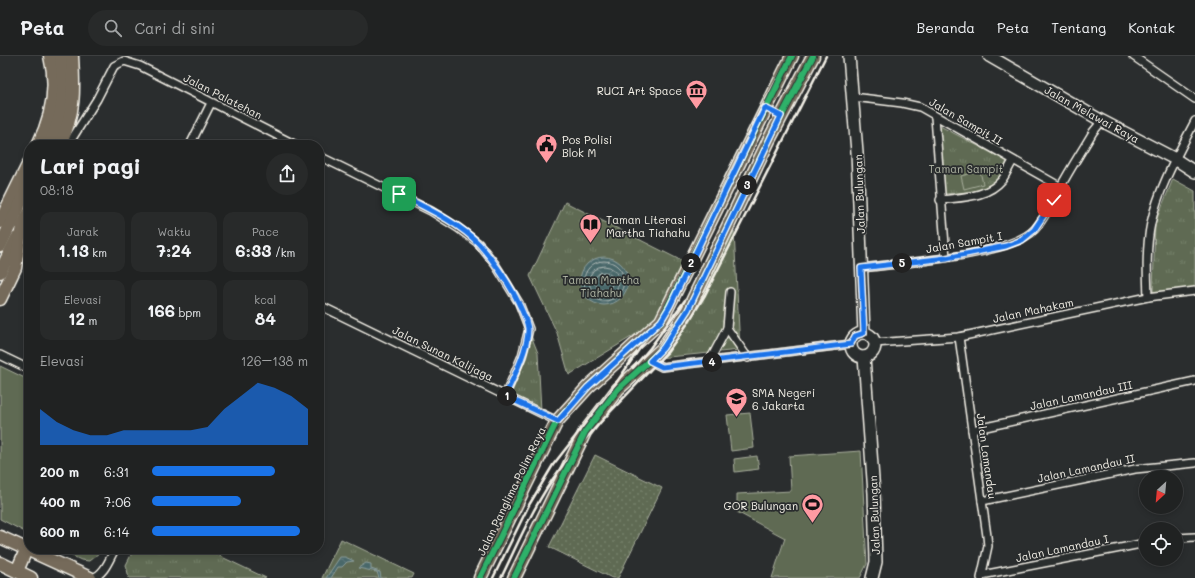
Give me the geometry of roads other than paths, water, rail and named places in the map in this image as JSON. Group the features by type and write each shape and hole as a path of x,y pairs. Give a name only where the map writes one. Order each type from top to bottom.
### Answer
{"main road":[{"path":"41,140 47,128 54,90 50,56"},
{"path":"51,140 58,126 63,105 64,78 61,56"},
{"path":"62,140 72,113 75,86 72,56"},
{"name":"Jalan Panglima Polim Raya","path":"480,578 558,421 588,387 661,321 670,306 765,108 792,56"},
{"path":"514,578 585,432 618,389 663,348 688,310 781,116 813,56"},
{"path":"765,108 781,116"},
{"path":"0,272 11,223 24,180"},
{"path":"0,246 24,196"},
{"path":"11,223 24,216"},
{"path":"0,299 15,268 11,223"},
{"path":"0,537 24,549"},
{"path":"17,571 24,554"},
{"path":"35,554 91,578"},
{"path":"0,562 31,578"}],"street":[{"name":"Jalan Bulungan","path":"849,56 857,152 864,333"},
{"name":"Jalan Melawai Raya","path":"989,56 1102,121 1175,159 1195,172"},
{"path":"1133,56 1195,99"},
{"name":"Jalan Palatehan","path":"71,140 97,99 110,72 119,62 124,61 140,66 210,103 286,140"},
{"name":"Jalan Sampit II","path":"853,97 902,102 920,107 935,117 1061,187"},
{"path":"192,140 210,103"},
{"path":"935,117 940,200 946,258"},
{"name":"Jalan Sampit I","path":"861,268 946,258 1006,246 1022,240 1034,230 1045,216 1093,132 1102,121"},
{"path":"1148,297 1147,261 1151,224 1160,193 1175,159 1195,121"},
{"path":"324,158 431,210 478,243 495,264 519,302 528,329 522,356 505,396"},
{"path":"940,200 980,195 991,190 1001,180 1013,161"},
{"name":"Jalan Mahakam","path":"874,343 959,337 1148,297 1195,291"},
{"path":"709,362 728,328 730,292"},
{"name":"Jalan Sunan Kalijaga","path":"324,307 558,421"},
{"path":"728,328 748,358"},
{"path":"864,333 872,338 874,343 872,352 864,356 855,354 851,344 855,336 864,333"},
{"name":"Jalan Lamandau","path":"959,337 988,546 982,577"},
{"path":"650,361 662,367 748,358 851,344"},
{"path":"0,355 24,367"},
{"name":"Jalan Bulungan","path":"864,356 874,493 876,562 872,578"},
{"name":"Jalan Lamandau III","path":"972,430 1195,380"},
{"name":"Jalan Lamandau II","path":"982,501 1135,469 1195,463"},
{"path":"1183,538 1195,537"},
{"name":"Jalan Lamandau I","path":"982,577 1139,544"},
{"path":"91,578 103,575 113,554"}],"water":[{"path":"599,257 609,257 618,261 624,267 627,272 627,290 618,301 609,305 599,305 590,301 584,295 580,286 580,276 584,267 590,261"},
{"path":"340,557 345,557 354,561 347,562 342,567 338,567 331,578 326,578"},
{"path":"366,563 371,564 371,569 380,572 381,578 379,578 377,572 358,568"}],"railway":[{"path":"493,578 529,505 553,465 610,392 657,323 766,99 790,56"},
{"path":"501,578 535,508 560,469 586,438 670,348 693,315 705,295 826,56"},
{"path":"633,368 650,348 685,300"},
{"path":"645,369 674,323"}],"place":[{"name":"RUCI Art Space","path":"697,110"},
{"name":"Pos Polisi Blok M","path":"547,164"},
{"name":"Taman Literasi Martha Tiahahu","path":"590,244"},
{"name":"SMA Negeri 6 Jakarta","path":"737,418"},
{"name":"GOR Bulungan","path":"813,524"}],"park label":[{"name":"Taman Sampit","path":"966,168"},
{"name":"Taman Martha Tiahahu","path":"601,285"}]}
